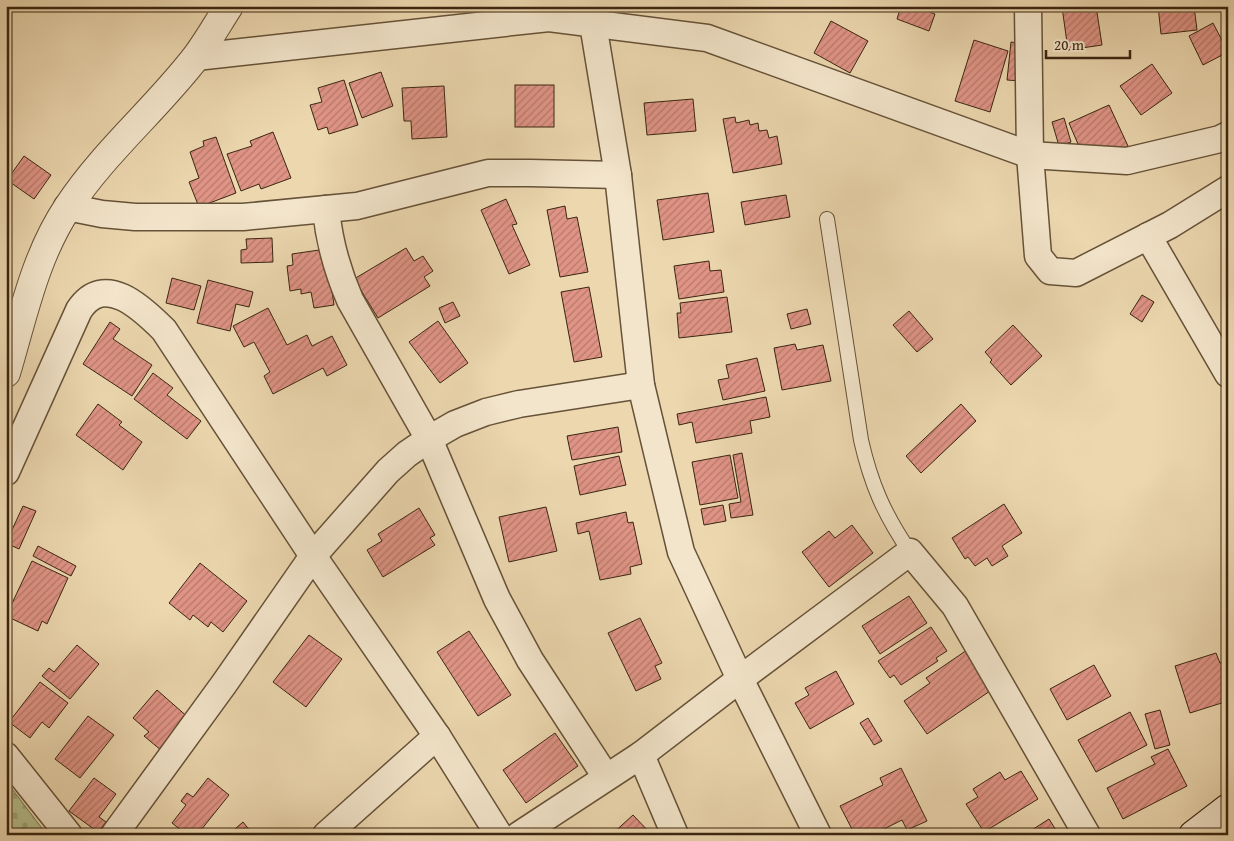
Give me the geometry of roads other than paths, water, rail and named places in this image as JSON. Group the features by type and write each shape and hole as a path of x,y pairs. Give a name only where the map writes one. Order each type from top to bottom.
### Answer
{"street":[{"path":"6,373 33,280 49,242 68,208 92,174 196,57 229,6"},
{"path":"1028,6 1030,155 1038,256 1050,271 1076,273 1170,224 1228,189"},
{"path":"196,57 549,18 707,38 1030,155 1127,161 1220,139 1228,135"},
{"path":"593,24 618,176 641,385 681,552 740,678 818,835"},
{"path":"68,208 136,217 243,217 357,206 488,173 618,176"},
{"path":"326,209 333,254 350,300 429,438 497,599 530,660 606,777"},
{"path":"1148,236 1228,374"},
{"path":"6,472 79,310 85,301 96,294 110,292 137,306 164,330 313,556 438,736 499,835"},
{"path":"114,835 224,684 313,556 388,471 407,454 429,438 455,424 486,412 519,404 641,385"},
{"path":"520,835 641,755 740,678 910,552 955,606 1087,835"},
{"path":"326,835 438,736"},
{"path":"641,755 675,835"},
{"path":"6,756 69,835"},
{"path":"1192,835 1228,808"}],"lane":[{"path":"827,219 861,440 869,472 880,501 893,527 910,552"}]}
